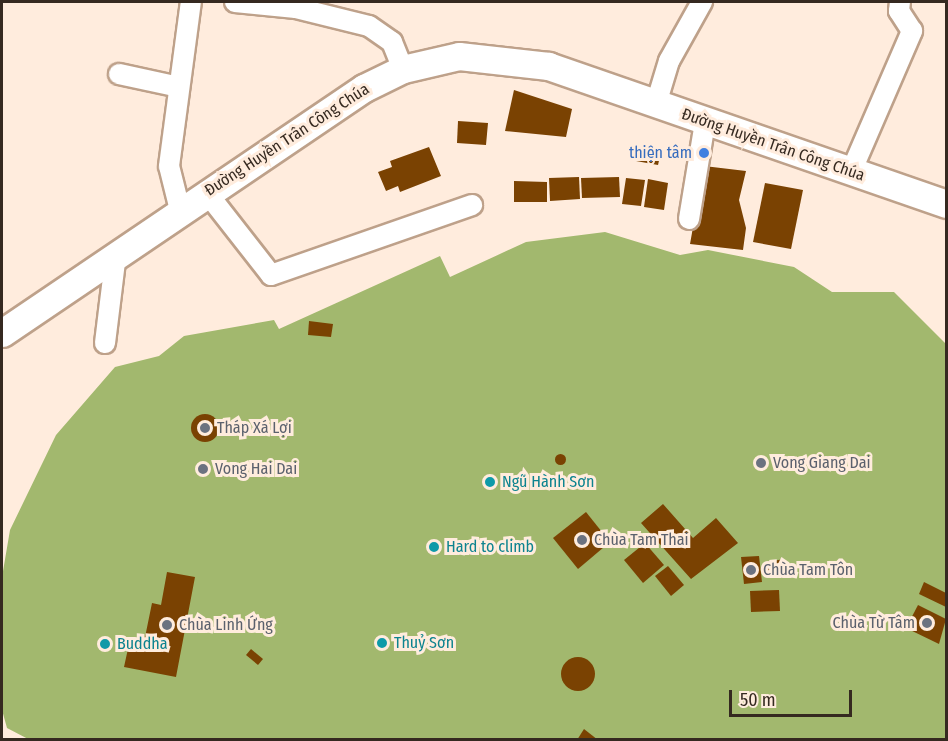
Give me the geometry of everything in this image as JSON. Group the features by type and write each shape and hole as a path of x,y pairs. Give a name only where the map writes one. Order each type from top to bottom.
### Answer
{"street":[{"path":"180,210 169,166 191,2"},
{"path":"235,2 296,8 369,26 392,42 403,69"},
{"path":"656,104 669,61 702,2"},
{"path":"851,172 912,31 899,11 900,2"},
{"name":"Đường Huyền Trân Công Chúa","path":"3,330 364,88 403,69 459,56 513,59 548,66 946,204"},
{"path":"119,74 179,87"},
{"path":"689,219 705,122"},
{"path":"207,193 271,275 472,205"},
{"path":"105,343 116,254"}],"green space":[{"name":"Ngũ Hành Sơn","path":"605,232 680,255 708,250 794,267 832,292 894,292 946,344 946,739 30,740 7,728 2,710 2,577 10,530 56,435 115,367 159,356 184,336 274,320 279,329 440,256 450,277 526,242"}],"building":[{"path":"514,90 572,109 566,137 505,131"},
{"path":"458,121 488,123 486,145 457,143"},
{"path":"429,147 441,176 400,192 398,186 386,191 378,172 392,167 390,161"},
{"path":"639,148 661,152 658,165 636,161"},
{"path":"704,166 746,171 739,200 746,228 743,250 690,244"},
{"path":"579,177 580,199 550,201 549,178"},
{"path":"619,177 620,197 582,198 581,178"},
{"path":"626,178 645,180 641,206 622,204"},
{"path":"648,179 668,183 664,210 644,207"},
{"path":"514,181 547,182 547,202 514,202"},
{"path":"765,183 803,190 791,249 753,242"},
{"path":"309,321 333,324 331,337 308,335"},
{"name":"Tháp Xá Lợi","path":"205,414 215,418 219,428 215,438 205,442 195,438 191,428 195,418"},
{"path":"560,453 566,459 560,465 554,459"},
{"name":"Vong Hai Dai","path":"206,462 209,473 199,475 197,465"},
{"path":"663,504 693,538 716,518 738,543 691,579 641,523"},
{"name":"Chùa Tam Thai","path":"586,512 610,542 578,569 553,538"},
{"path":"645,543 664,565 643,583 624,560"},
{"name":"Chùa Tam Tôn","path":"759,556 762,582 744,584 741,557"},
{"path":"784,559 786,574 768,576 767,562"},
{"path":"668,566 684,585 671,596 655,576"},
{"name":"Chùa Linh Ứng","path":"167,572 195,577 176,677 124,667 129,644 143,647 152,603 161,605"},
{"path":"924,582 946,593 946,607 919,594"},
{"path":"779,590 780,611 751,612 750,591"},
{"name":"Chùa Từ Tâm","path":"918,605 946,619 939,644 906,628"},
{"path":"251,649 263,659 258,665 246,655"},
{"path":"578,657 590,662 595,674 590,686 578,691 566,686 561,674 566,662"},
{"path":"584,729 598,740 577,740"}],"place":[{"name":"thiện tâm","path":"704,153"},
{"name":"Tháp Xá Lợi","path":"205,428"},
{"name":"Vong Giang Dai","path":"761,463"},
{"name":"Vong Hai Dai","path":"203,469"},
{"name":"Ngũ Hành Sơn","path":"490,482"},
{"name":"Chùa Tam Thai","path":"582,540"},
{"name":"Hard to climb","path":"434,547"},
{"name":"Chùa Tam Tôn","path":"751,570"},
{"name":"Chùa Từ Tâm","path":"927,623"},
{"name":"Chùa Linh Ứng","path":"167,625"},
{"name":"Thuỷ Sơn","path":"382,643"},
{"name":"Buddha","path":"105,644"}]}
